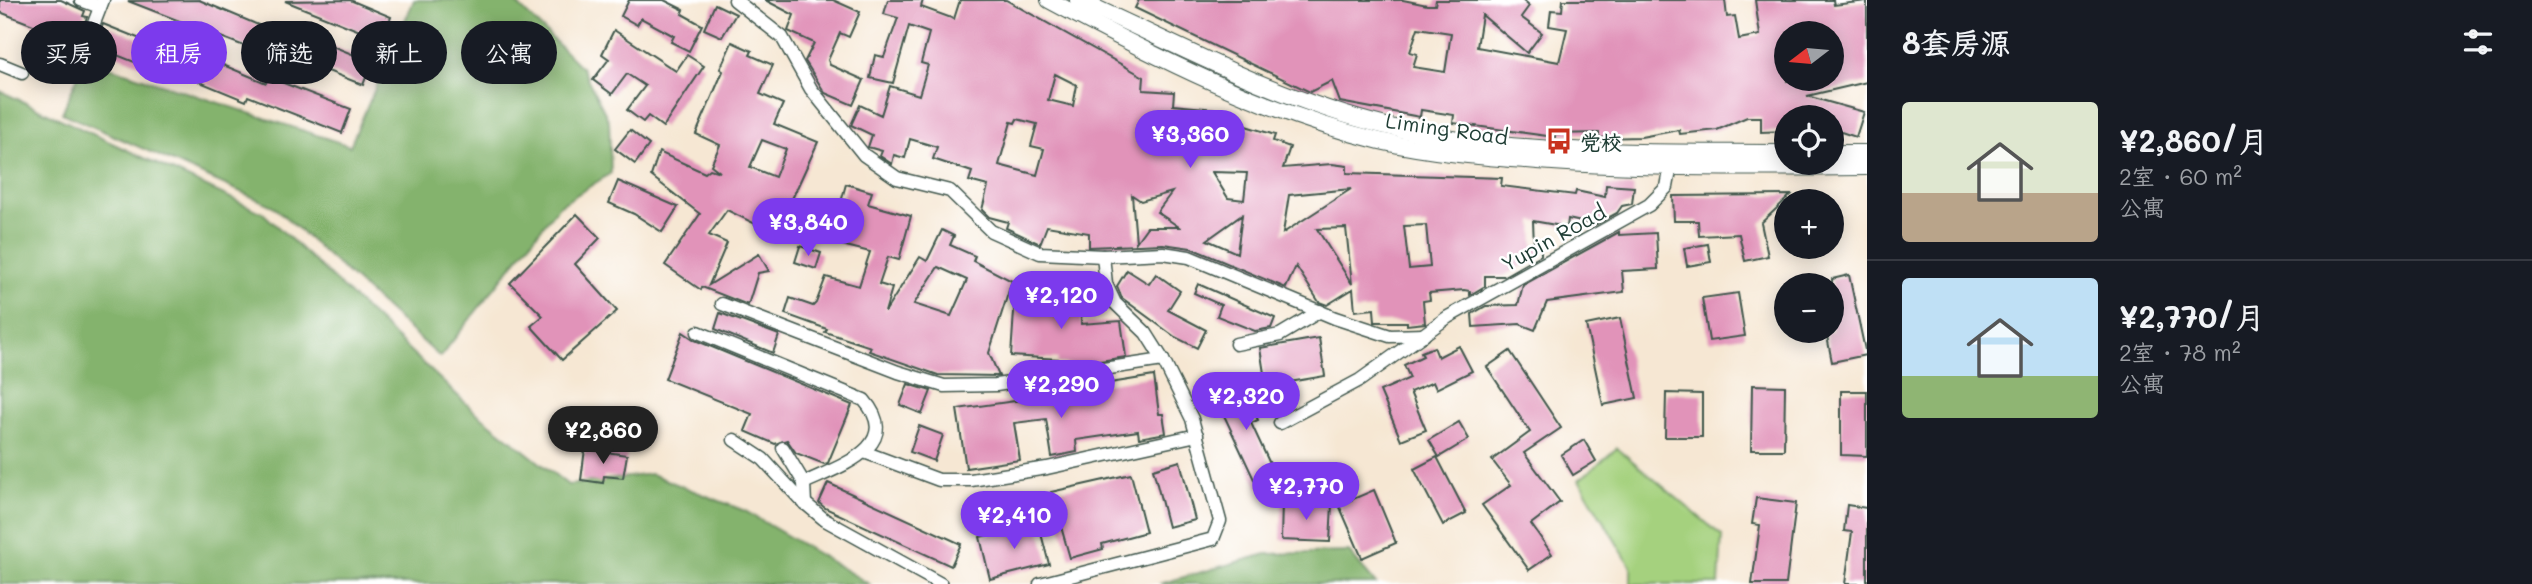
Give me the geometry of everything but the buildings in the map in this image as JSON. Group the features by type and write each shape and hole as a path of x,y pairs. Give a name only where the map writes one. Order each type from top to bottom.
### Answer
{"street":[{"path":"81,0 102,4 95,21"},
{"path":"735,0 782,37 811,89 864,155 897,178 950,191 991,231 1040,253 1103,256 1163,253 1189,257 1320,311 1390,336 1424,335"},
{"name":"Liming Road","path":"1049,0 1208,78 1282,109 1380,141 1449,153 1618,167 1672,160 1774,154"},
{"name":"Liming Road","path":"1078,0 1109,6 1294,97 1387,126 1449,138 1672,160 1865,160"},
{"path":"0,64 21,72"},
{"name":"Liming Road","path":"1844,156 1865,160"},
{"name":"Yupin Road","path":"1280,423 1360,380 1448,317 1649,205 1667,187 1672,160"},
{"path":"1040,584 1213,539 1220,521 1197,435 1163,360 1146,334 1115,303 1106,284 1103,256"},
{"path":"722,304 898,372 944,386 996,385 1163,360"},
{"path":"1236,344 1280,335 1320,311"},
{"path":"698,332 864,400 874,411 877,425 874,439 864,452 804,483"},
{"path":"864,452 939,480 971,480 1047,468 1197,435"},
{"path":"734,440 763,458 805,503 825,520 941,584"},
{"path":"783,448 804,483 805,503"}],"green space":[{"path":"414,0 513,0 534,21 461,21 461,84 557,84 557,43 582,68 609,121 611,173 559,206 440,357 273,206 62,113 74,84 117,84 117,70 131,74 131,84 161,84 350,146 377,84 447,84 447,21 405,21"},
{"path":"0,91 263,213 473,410 568,485 651,474 745,511 869,584 0,584"},
{"path":"1617,448 1722,536 1719,584 1631,584 1631,567 1579,480"},
{"path":"1349,552 1376,584 1159,584 1266,554"}],"place":[{"name":"党校","path":"1559,141"}]}
